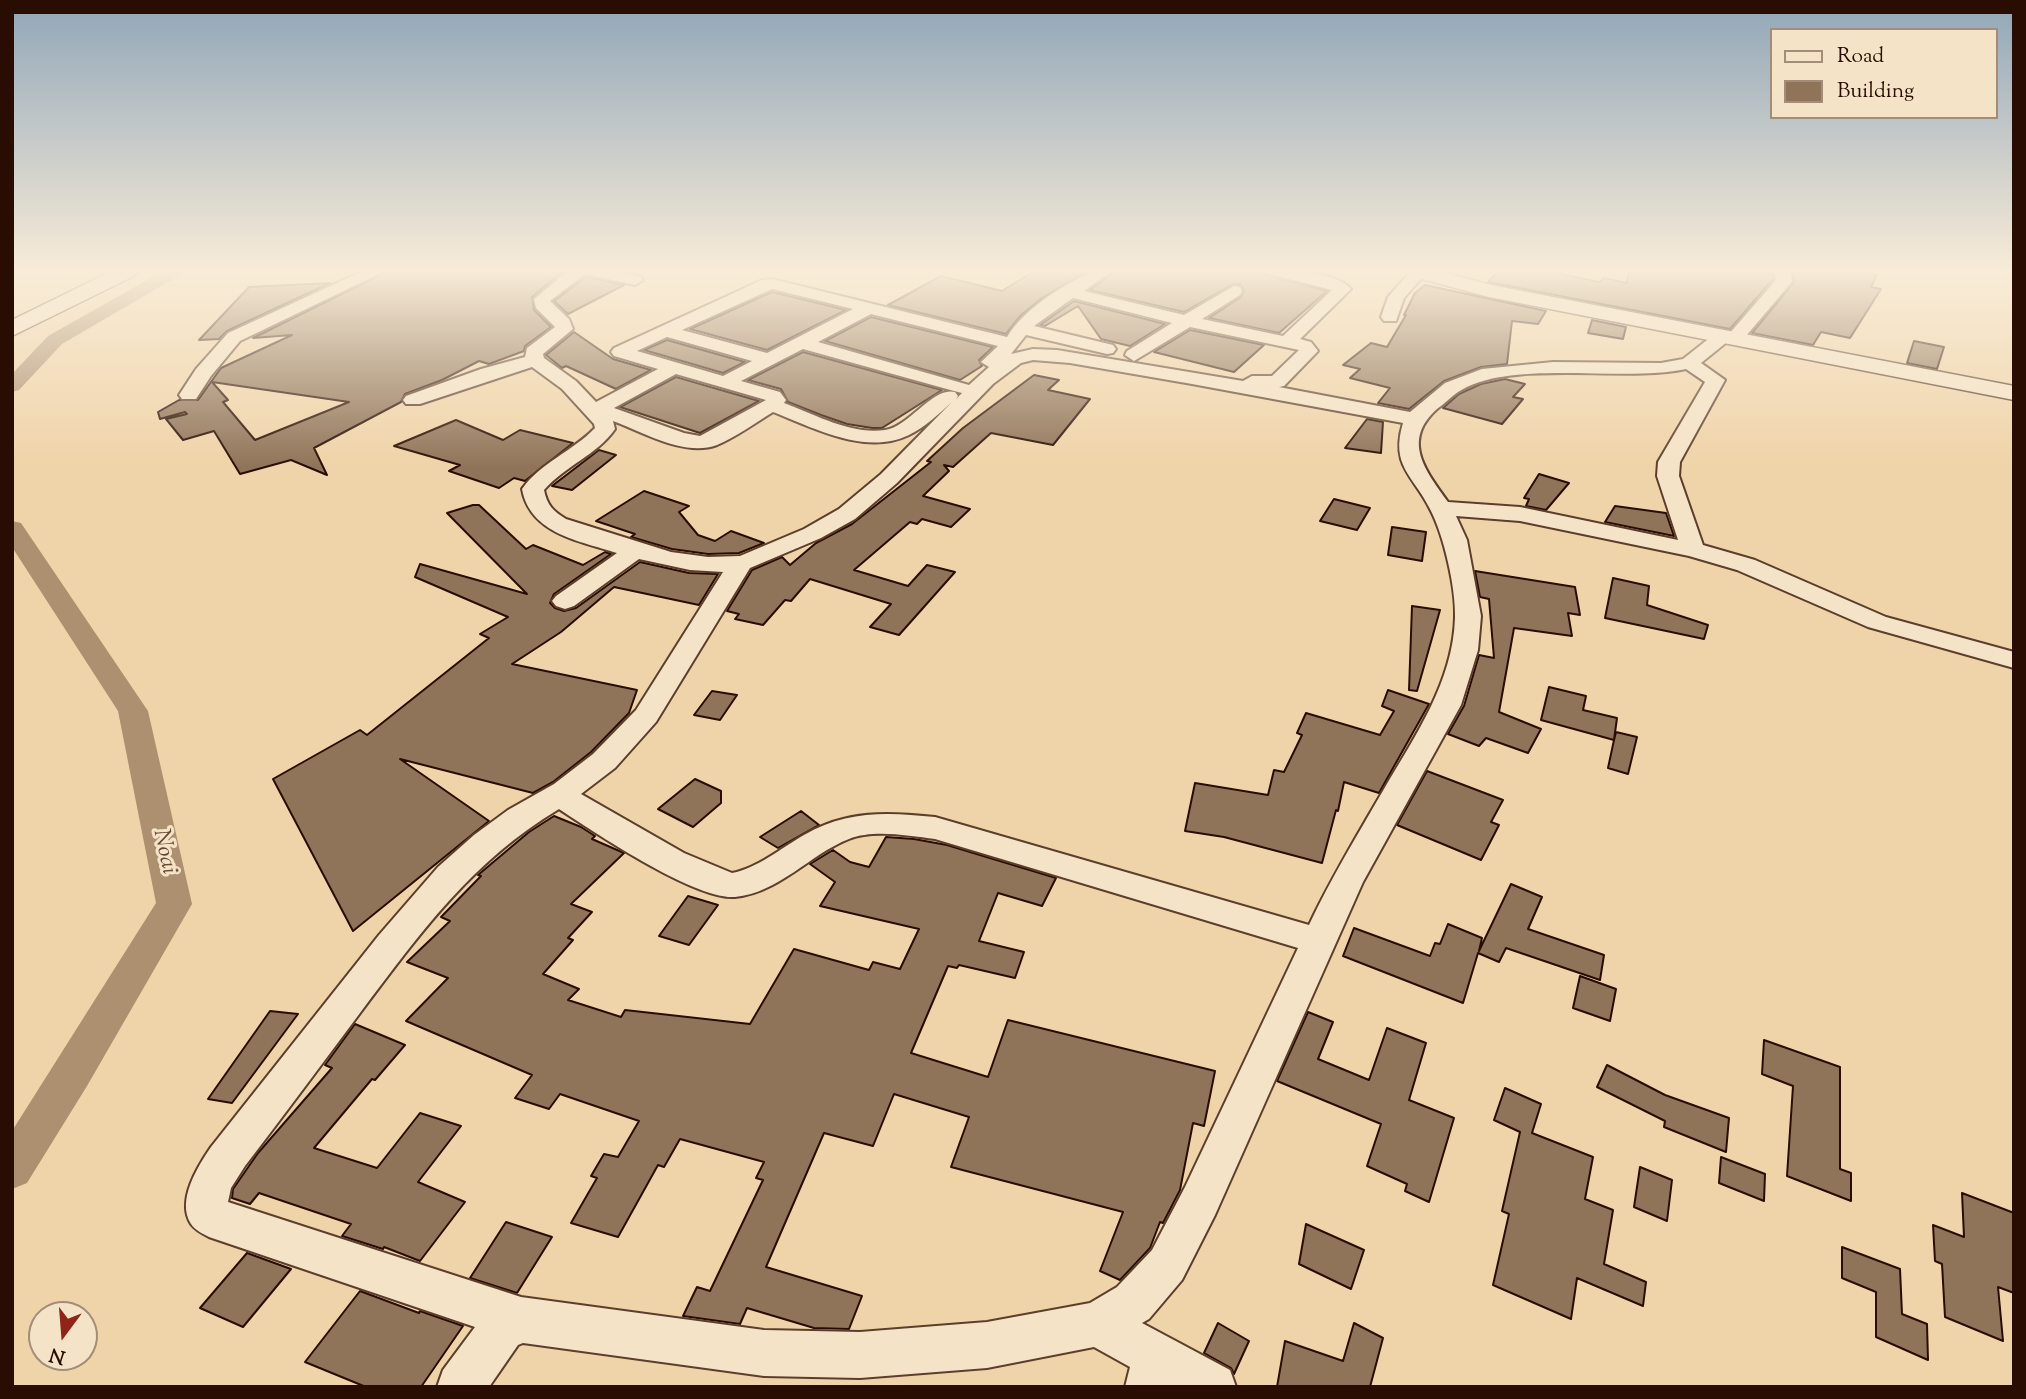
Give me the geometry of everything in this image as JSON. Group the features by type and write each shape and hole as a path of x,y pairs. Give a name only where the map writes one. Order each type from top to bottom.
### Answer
{"street":[{"path":"189,395 203,373 236,336"},
{"path":"554,336 533,352 535,360 569,385 604,424 605,429 593,442 548,472 533,489 533,500 541,515 567,528 635,551 697,563 741,563 794,542 845,516 867,499 968,397 1010,361 1020,357 1038,355 1144,370 1269,390 1414,419"},
{"path":"651,336 620,352 727,381 773,396 776,400 772,405 710,440 700,442 680,439 602,410 605,404 674,368"},
{"path":"686,336 767,359"},
{"path":"727,381 810,336"},
{"path":"772,405 860,434 886,436 909,426 961,387 1017,336"},
{"path":"1019,336 1134,355 1249,382 1270,384 1277,382 1309,351 1305,346 1260,336"},
{"path":"1134,355 1163,336"},
{"path":"1287,342 1293,336"},
{"path":"1719,336 2014,393"},
{"path":"741,563 646,716 604,761 559,794 510,824 450,876 391,945 216,1174 207,1196 207,1212 224,1223 522,1320 764,1353 860,1355 987,1345 1097,1324 1133,1303 1167,1265 1200,1201 1346,883 1447,705 1465,650 1468,616 1455,540 1441,508 1409,457 1409,437 1414,419 1452,387 1489,373 1553,368 1638,371 1689,363 1728,338"},
{"path":"799,342 961,387"},
{"path":"413,400 501,368 535,360"},
{"path":"1689,363 1716,380 1669,461 1668,477 1693,550"},
{"path":"1441,508 1520,514 1693,550 1746,565 1877,622 2014,660"},
{"path":"565,601 635,551"},
{"path":"559,794 697,875 730,886 749,882 842,829 891,824 935,828 1319,941"},
{"path":"460,1387 502,1329 522,1320"},
{"path":"1097,1324 1153,1372 1213,1387"}],"building":[{"path":"203,336 222,336 219,339 199,340"},
{"path":"289,336 538,336 525,346 524,351 489,364 479,361 442,380 405,394 401,402 314,448 327,475 291,460 240,474 214,431 183,440 166,419 187,414 185,412 160,419 158,412 179,400 198,400 221,368","holes":["212,382 349,402 255,440 223,402 228,400"]},
{"path":"569,336 580,336 613,359 651,370 616,389 566,366 562,368 546,355"},
{"path":"717,336 794,336 767,350"},
{"path":"834,336 949,336 993,347 979,360 982,366 960,380 825,341"},
{"path":"1099,336 1145,336 1130,346"},
{"path":"1180,336 1221,336 1264,345 1234,372 1154,352"},
{"path":"1393,336 1510,336 1507,364 1481,367 1444,381 1409,409 1378,403 1390,388 1350,378 1360,369 1343,365 1371,343 1387,347"},
{"path":"1769,336 1818,336 1813,345"},
{"path":"667,340 745,362 723,373 644,350"},
{"path":"1914,341 1944,347 1937,369 1907,363"},
{"path":"803,352 942,390 882,428 872,428 847,424 821,415 788,402 781,389 748,380"},
{"path":"1034,375 1059,380 1048,390 1090,399 1053,445 991,433 953,467 944,465 949,471 923,496 970,509 951,527 922,519 917,524 910,522 854,570 908,586 927,565 955,572 899,635 870,627 891,604 810,579 791,601 785,600 763,625 735,619 739,614 727,611 752,570 782,557 790,565 816,543 852,524 931,462 927,461 963,428"},
{"path":"676,377 759,401 700,433 620,407"},
{"path":"1505,379 1525,384 1513,397 1523,399 1502,424 1443,408 1459,394 1481,384"},
{"path":"1367,419 1383,422 1381,453 1345,448"},
{"path":"456,420 503,440 520,430 573,443 525,481 514,478 499,488 449,471 460,465 394,446"},
{"path":"599,450 616,455 572,490 552,486"},
{"path":"1539,474 1569,483 1546,510 1526,506 1529,499 1524,498"},
{"path":"644,491 689,506 679,512 698,535 715,541 731,531 764,543 739,553 708,554 672,549 631,537 635,534 596,521"},
{"path":"1334,499 1370,508 1357,530 1320,521"},
{"path":"479,505 526,549 533,545 583,565 605,552 611,554 554,594 550,603 564,611 576,608 640,562 689,573 718,574 699,605 614,587 561,632 512,664 637,690 629,713 591,752 553,782 533,793 400,759 489,821 353,931 273,779 360,730 367,735 489,638 480,634 508,617 415,577 420,564 527,594 447,513"},
{"path":"1615,506 1666,513 1674,536 1605,522"},
{"path":"1392,527 1426,532 1422,561 1388,555"},
{"path":"1475,571 1575,587 1580,615 1568,613 1572,636 1514,628 1499,712 1541,729 1528,753 1486,738 1479,746 1448,734 1464,706 1479,655 1494,658 1489,599 1480,597"},
{"path":"1613,578 1649,586 1647,605 1708,625 1704,639 1605,618"},
{"path":"1412,606 1440,610 1417,691 1409,690"},
{"path":"1549,687 1586,696 1583,710 1617,718 1614,740 1541,720"},
{"path":"1388,690 1429,704 1379,793 1344,782 1322,863 1224,837 1185,831 1195,783 1268,795 1274,770 1284,772 1302,735 1297,733 1306,713 1380,735 1394,711 1382,706"},
{"path":"712,691 737,695 720,720 694,715"},
{"path":"1616,732 1637,737 1628,774 1608,768"},
{"path":"1427,771 1503,800 1491,822 1499,825 1481,860 1397,825"},
{"path":"695,779 721,791 721,803 693,827 658,809"},
{"path":"801,811 819,825 778,848 760,837"},
{"path":"554,816 581,827 595,836 592,839 624,853 571,904 592,912 568,938 573,940 543,974 579,989 568,1000 621,1017 625,1010 750,1024 794,949 869,970 873,962 900,969 919,929 820,906 835,882 810,864 833,850 850,862 869,867 886,837 914,839 947,845 1056,878 1042,906 998,893 979,941 1024,952 1015,978 959,965 957,968 948,966 911,1053 988,1077 1008,1020 1215,1071 1204,1126 1193,1123 1180,1190 1163,1223 1160,1222 1150,1248 1120,1280 1100,1271 1123,1212 951,1167 969,1117 894,1094 873,1146 824,1133 766,1267 862,1296 849,1329 814,1328 747,1308 740,1324 683,1316 697,1287 710,1291 763,1180 756,1178 764,1162 680,1139 664,1167 658,1165 618,1237 571,1223 597,1178 591,1176 604,1154 618,1157 639,1121 560,1094 549,1109 515,1098 532,1075 406,1021 448,978 407,962 450,921 441,917 481,876 478,875 529,832"},
{"path":"1511,884 1542,897 1528,929 1604,955 1600,980 1506,948 1499,962 1478,953 1463,1003 1343,956 1354,928 1430,956 1435,943 1440,944 1448,924 1482,938 1479,951"},
{"path":"688,896 718,905 689,945 659,936"},
{"path":"1580,976 1616,989 1610,1021 1573,1008"},
{"path":"270,1011 298,1014 232,1103 208,1099"},
{"path":"1308,1012 1333,1022 1318,1059 1369,1080 1387,1028 1426,1043 1409,1100 1454,1118 1429,1202 1405,1191 1407,1184 1367,1166 1381,1124 1277,1081"},
{"path":"355,1024 405,1045 375,1080 372,1079 314,1148 377,1168 420,1113 461,1126 418,1182 465,1202 420,1261 384,1247 383,1249 342,1236 351,1224 259,1193 250,1204 232,1198 233,1189 258,1153 332,1068 325,1065"},
{"path":"1764,1040 1840,1067 1840,1169 1851,1173 1851,1201 1787,1176 1793,1086 1762,1074"},
{"path":"1607,1065 1665,1095 1729,1118 1726,1152 1664,1127 1665,1121 1597,1087"},
{"path":"1505,1088 1541,1104 1532,1133 1593,1157 1585,1199 1613,1210 1604,1264 1646,1282 1643,1306 1577,1278 1571,1319 1493,1285 1509,1214 1502,1211 1520,1132 1494,1120"},
{"path":"1721,1157 1765,1174 1764,1201 1719,1183"},
{"path":"1640,1167 1672,1180 1667,1221 1634,1207"},
{"path":"1962,1193 2014,1213 2014,1293 1998,1287 2003,1341 1945,1317 1942,1264 1935,1261 1933,1225 1964,1237"},
{"path":"506,1222 552,1237 517,1293 470,1278"},
{"path":"1306,1224 1364,1250 1351,1289 1299,1264"},
{"path":"1842,1247 1900,1269 1902,1314 1927,1324 1928,1360 1876,1337 1876,1292 1842,1278"},
{"path":"247,1253 291,1269 243,1327 200,1308"},
{"path":"360,1291 463,1326 421,1387 366,1387 305,1362"},
{"path":"1218,1323 1249,1341 1234,1374 1231,1368 1204,1353"},
{"path":"1354,1323 1383,1338 1370,1387 1277,1387 1285,1341 1343,1361"}],"waterway":[{"name":"Noai","path":"12,386 61,336"},
{"name":"Noai","path":"12,528 133,711 174,904 73,1074 12,1169"}]}
